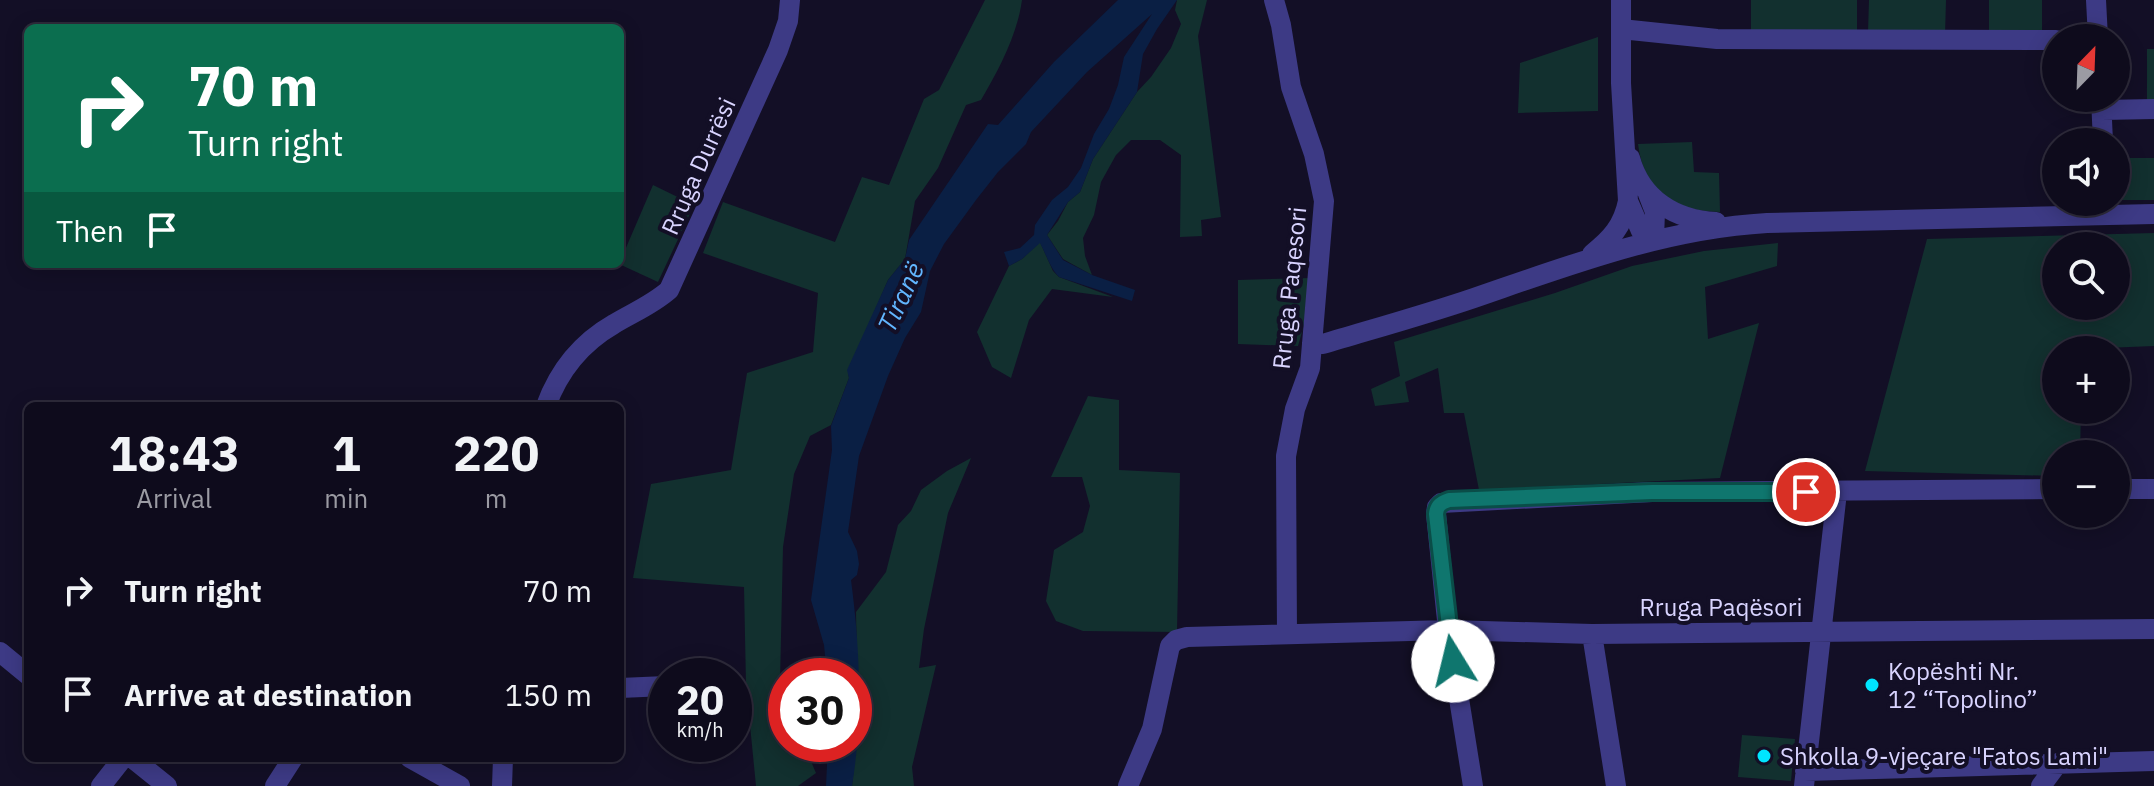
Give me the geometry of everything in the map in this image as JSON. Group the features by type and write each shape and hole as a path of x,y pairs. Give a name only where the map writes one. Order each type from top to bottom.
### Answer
{"street":[{"name":"Rruga Durrësi","path":"547,402 553,386 581,349 669,290 778,50 788,21 790,0"},
{"name":"Rruga Paqesori","path":"1274,0 1291,87 1314,154 1324,201 1310,368 1292,421 1286,456 1287,634"},
{"path":"1586,259 1611,239 1624,220 1628,201 1621,0"},
{"path":"2096,0 2097,24"},
{"path":"1621,29 1730,39 2042,40"},
{"path":"2130,107 2154,109"},
{"path":"1624,135 1633,168 1655,212 1654,239"},
{"path":"1648,194 1661,206 1698,221 1748,224 2042,211"},
{"path":"1628,201 1641,231 1654,239"},
{"path":"2130,211 2154,214"},
{"path":"1312,343 1323,344 1434,311 1654,239 1748,224"},
{"path":"1473,786 1448,630 1436,514 1441,503 1449,500 1652,492 2042,489"},
{"path":"2130,489 2154,489"},
{"path":"1837,492 1805,778 2058,763 2154,761"},
{"name":"Rruga Paqësori","path":"1128,786 1146,749 1170,646 1176,640 1187,637 1448,630 1592,634 2154,629"},
{"path":"1592,634 1616,786"},
{"path":"0,652 24,672"},
{"path":"624,688 648,687"},
{"path":"101,786 120,762"},
{"path":"137,762 167,786"},
{"path":"275,786 290,762"},
{"path":"417,762 460,786"},
{"path":"502,786 503,762"},
{"path":"2041,786 2058,763"}],"green space":[{"path":"985,0 1022,0 1012,39 1001,64 981,100 966,105 938,168 915,201 905,259 888,280 848,372 849,378 831,425 810,436 794,474 783,547 781,658 768,658 768,762 811,762 816,773 798,786 756,786 752,745 752,658 745,658 744,587 633,578 651,484 731,470 747,373 813,352 818,293 703,253 723,202 835,242 862,177 889,185 924,99 939,90"},
{"path":"1177,0 1207,0 1198,36 1221,217 1201,220 1202,236 1180,237 1181,155 1160,140 1131,140 1116,155 1101,182 1094,215 1083,238 1092,275 1063,259 1047,235 1068,202 1080,192 1093,159 1137,92 1171,48 1181,24 1175,10"},
{"path":"1751,0 1857,0 1857,34 1751,34"},
{"path":"1869,0 1946,0 1945,35 1868,32"},
{"path":"1989,0 2042,0 2042,32 1989,32"},
{"path":"1598,37 1598,111 1518,113 1520,63"},
{"path":"2147,49 2154,49 2154,101 2147,101"},
{"path":"1692,142 1694,172 1719,173 1720,212 1688,208 1664,196 1654,186 1641,161 1638,144"},
{"path":"2130,158 2154,158 2154,200 2130,200"},
{"path":"653,185 694,205 658,282 624,266 624,252"},
{"path":"2154,233 2154,346 2130,347 2130,336 2042,336 2042,424 2081,424 2080,440 2042,440 2042,476 1865,471 1927,239 2042,236 2042,320 2130,320 2130,234"},
{"path":"1040,242 1053,271 1059,277 1113,297 1052,289 1029,320 1011,378 992,367 977,332 1009,266 1022,259"},
{"path":"1778,243 1777,266 1705,287 1708,339 1759,323 1720,478 1479,490 1464,413 1444,413 1438,368 1405,382 1409,402 1375,406 1371,389 1400,376 1394,342 1632,266 1704,251"},
{"path":"1310,278 1298,346 1238,344 1238,280"},
{"path":"1088,396 1119,400 1119,470 1180,473 1177,632 1083,631 1056,621 1046,601 1054,550 1083,532 1090,506 1082,477 1051,477"},
{"path":"971,458 948,513 924,629 919,668 936,665 912,767 914,786 852,786 854,762 872,762 872,658 857,658 856,612 886,572 898,525 911,511 921,490"},
{"path":"1742,735 1795,739 1791,781 1738,777"}],"water":[{"name":"Tiranë","path":"1118,0 1177,0 1143,54 1137,92 1093,159 1080,192 1068,202 1047,235 1063,260 1092,275 1135,290 1132,301 1059,277 1040,243 1009,266 1004,252 1020,248 1034,235 1035,225 1052,200 1068,187 1081,168 1094,134 1109,109 1124,57 1152,14 1087,72 1031,132 1026,144 998,172 944,244 930,271 921,312 888,376 859,456 848,532 859,564 857,575 851,580 858,658 825,658 811,600 832,450 831,426 849,378 847,370 888,280 905,259 909,240 988,124 998,125 1054,62"},
{"path":"827,762 855,762 852,786 826,786"}],"place":[{"name":"Kopështi Nr. 12 “Topolino”","path":"1872,685"},
{"name":"Shkolla 9-vjeçare \"Fatos Lami\"","path":"1764,756"}],"route":[{"path":"1453,661 1436,514 1441,503 1449,500 1652,492 1806,492"}]}
